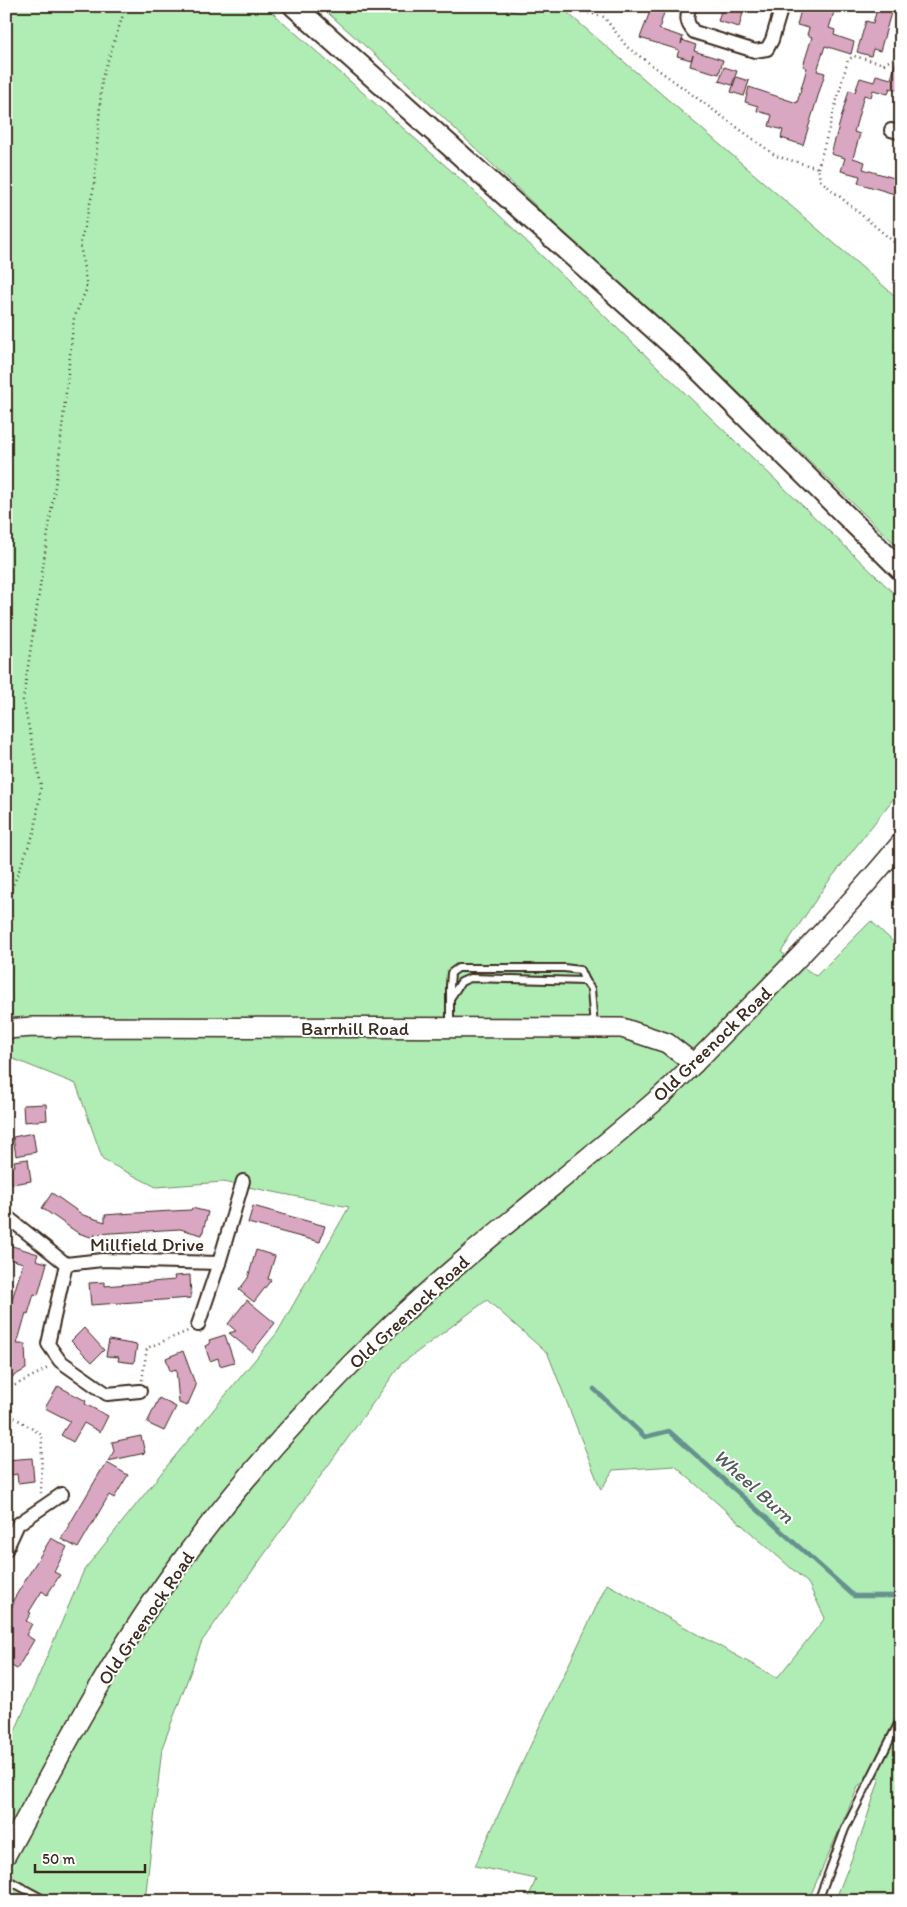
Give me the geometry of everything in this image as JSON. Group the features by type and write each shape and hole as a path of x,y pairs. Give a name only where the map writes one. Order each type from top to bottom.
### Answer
{"main road":[{"path":"294,6 688,359 901,570"}],"street":[{"path":"690,6 687,17 688,26 694,32 755,51 767,49 772,40 782,6"},
{"name":"Old Greenock Road","path":"6,1855 90,1700 169,1579 241,1485 332,1384 388,1328 463,1260 662,1095 694,1064 812,945 901,843"},
{"name":"Barrhill Road","path":"6,1029 33,1027 622,1028 667,1043 694,1064"},
{"name":"Millfield Drive","path":"6,1216 66,1264 102,1260 219,1263 243,1181"},
{"path":"198,1325 219,1263"},
{"path":"66,1264 48,1344 60,1362 107,1394 140,1391"},
{"path":"6,1550 18,1524 62,1494"}],"lane":[{"path":"450,1028 450,986 452,973 458,968 564,968 580,970 591,989 594,1028"},
{"path":"451,997 461,982 470,978 585,981"},
{"path":"818,1901 845,1829 901,1718"},
{"path":"6,1879 48,1901"}],"path":[{"path":"6,902 36,830 41,785 23,700 58,466 74,318 87,288 80,244 94,187 102,78 126,6"},
{"path":"582,6 585,12 604,16 627,47 776,156 818,168"},
{"path":"901,54 884,64 854,56 848,60 818,168 820,180 901,248"},
{"path":"140,1391 147,1348 191,1330 198,1325"},
{"path":"6,1390 60,1362"},
{"path":"6,1412 42,1435 41,1510"}],"green space":[{"path":"6,6 265,6 473,190 901,600 901,789 825,886 781,952 816,976 871,921 901,949 901,1901 835,1901 863,1830 880,1777 859,1785 808,1901 527,1901 536,1879 475,1866 607,1584 777,1678 825,1618 808,1583 675,1466 613,1470 601,1490 548,1354 487,1300 401,1364 202,1641 162,1748 145,1901 6,1901 6,1752 84,1570 277,1333 349,1207 223,1182 156,1187 103,1160 76,1084 6,1056"},
{"path":"320,6 491,6 521,13 533,6 563,6 570,15 901,301 901,550 784,436 623,289 409,85"}],"building":[{"path":"652,6 666,6 659,29 683,37 682,40 696,45 694,51 723,60 719,74 690,66 693,55 691,60 677,56 679,50 640,38"},
{"path":"730,6 745,6 739,27 718,21 722,8 729,10"},
{"path":"802,6 817,10 818,7 834,12 829,28 835,30 834,35 854,42 851,54 825,46 817,71 825,73 803,145 781,138 783,130 769,126 772,115 757,111 758,106 745,102 749,87 797,103 807,68 803,66 812,37 807,35 809,28 797,25"},
{"path":"878,6 893,6 880,51 873,49 871,56 857,52 866,21 873,23"},
{"path":"898,56 901,56 901,91 890,88 888,94 873,90 871,97 864,95 854,132 860,134 853,158 865,162 863,169 901,180 901,196 858,183 860,176 841,171 845,158 831,154 849,90 855,92 860,78 874,82 876,75 891,79"},
{"path":"724,67 737,71 732,85 719,81"},
{"path":"736,77 749,81 744,96 731,92"},
{"path":"46,1104 47,1120 24,1122 23,1105"},
{"path":"33,1133 36,1152 16,1156 13,1137"},
{"path":"28,1159 31,1181 12,1184 9,1167 15,1166 14,1161"},
{"path":"52,1193 83,1215 105,1222 105,1215 191,1210 192,1208 208,1212 202,1235 180,1229 95,1234 94,1238 78,1233 42,1208"},
{"path":"253,1206 325,1226 320,1242 248,1223"},
{"path":"6,1244 38,1254 36,1260 47,1263 38,1295 34,1294 17,1344 25,1344 26,1369 12,1377 6,1370 6,1312 8,1313 23,1263 6,1258"},
{"path":"256,1250 275,1256 268,1279 271,1280 254,1302 239,1290 248,1278"},
{"path":"190,1275 191,1298 91,1305 89,1283 105,1282 105,1286 175,1280 174,1276"},
{"path":"247,1300 275,1323 252,1352 229,1333 236,1331 228,1324"},
{"path":"84,1328 104,1350 92,1362 71,1341"},
{"path":"225,1335 234,1362 220,1366 218,1358 210,1361 205,1346 210,1344 209,1340"},
{"path":"109,1340 137,1345 134,1363 118,1361 119,1357 106,1356"},
{"path":"183,1351 196,1386 187,1406 179,1403 176,1369 170,1371 166,1358"},
{"path":"58,1386 86,1401 85,1404 108,1416 100,1432 84,1423 73,1442 61,1435 70,1421 45,1408"},
{"path":"159,1398 176,1407 164,1431 147,1423"},
{"path":"141,1436 145,1453 108,1461 114,1451 112,1442"},
{"path":"32,1458 34,1481 18,1483 17,1474 7,1476 6,1460"},
{"path":"107,1463 128,1475 114,1498 109,1495 78,1548 61,1539"},
{"path":"51,1538 67,1547 54,1572 60,1575 47,1595 42,1591 29,1612 31,1613 26,1621 32,1624 26,1635 34,1640 17,1669 6,1663 6,1616 14,1603 12,1602"}],"waterway":[{"name":"Wheel Burn","path":"594,1389 645,1437 669,1431 854,1596 901,1596"}]}
